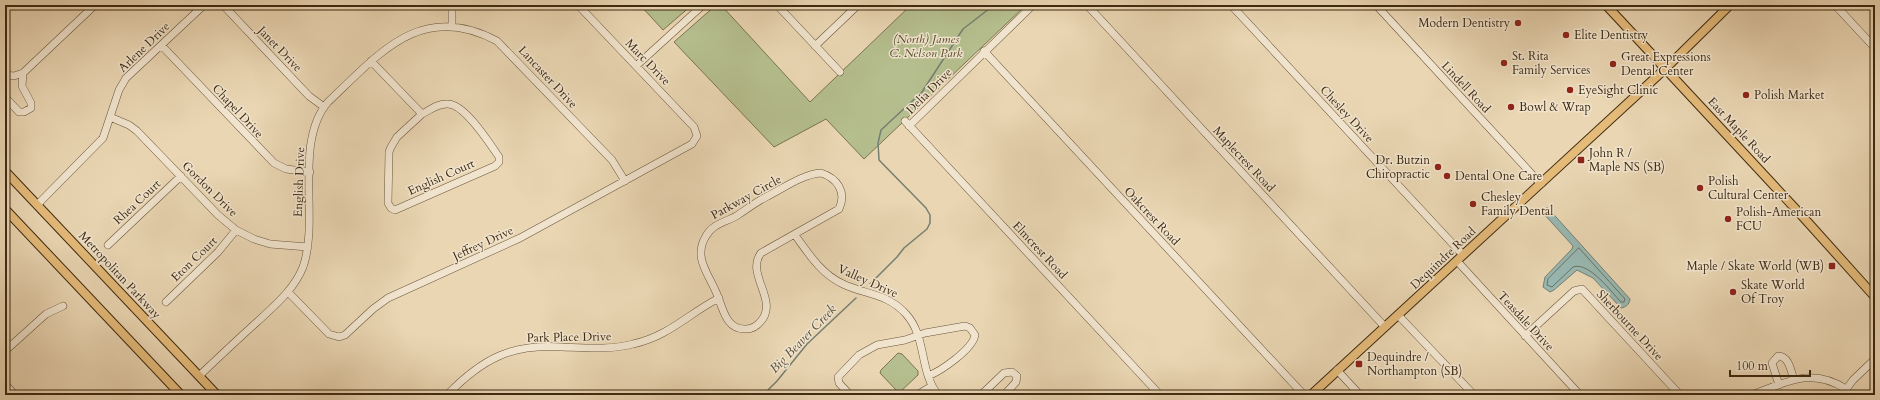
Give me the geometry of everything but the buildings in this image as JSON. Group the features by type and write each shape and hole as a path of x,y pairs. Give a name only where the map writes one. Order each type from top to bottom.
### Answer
{"main road":[{"name":"East Maple Road","path":"1606,5 1813,227 1875,297"},
{"name":"Dequindre Road","path":"1311,395 1666,68 1730,5"},
{"name":"Metropolitan Parkway","path":"5,171 217,395"},
{"path":"5,209 182,395"}],"street":[{"name":"Arlene Drive","path":"37,205 97,146 107,129 124,82 204,5"},
{"name":"Janet Drive","path":"223,5 309,96 324,107"},
{"path":"452,5 452,25"},
{"name":"Marc Drive","path":"578,5 690,122 697,132 697,136"},
{"path":"636,66 704,5"},
{"path":"777,5 840,72"},
{"path":"815,46 858,5"},
{"name":"Delia Drive","path":"907,123 1033,5"},
{"name":"Maplecrest Road","path":"1087,5 1385,327"},
{"name":"Chesley Drive","path":"1231,5 1463,255"},
{"name":"Lindell Road","path":"1376,5 1541,184"},
{"path":"1835,5 1875,48"},
{"path":"5,75 14,76 23,73 93,6"},
{"name":"English Drive","path":"199,376 288,292 303,267 308,247 310,172 314,131 316,121 324,107 392,42 410,32 431,26 452,25"},
{"name":"Lancaster Drive","path":"452,25 476,31 504,47 612,160 626,181"},
{"name":"Chapel Drive","path":"162,46 274,163 286,169 310,172"},
{"name":"Oakcrest Road","path":"984,51 1304,395"},
{"path":"372,60 422,114"},
{"path":"5,97 19,112 24,112 31,108 31,103 22,86 23,73"},
{"name":"English Court","path":"443,104 448,104 458,108 484,134 499,158 499,162 495,166 395,210 391,208 388,203 389,152 397,137 422,114 443,104"},
{"name":"Gordon Drive","path":"110,118 129,125 137,131 218,215 236,230 254,239 270,244 308,247"},
{"name":"Elmcrest Road","path":"907,123 1160,395"},
{"name":"Jeffrey Drive","path":"288,292 329,334 339,337 345,335 373,309 388,298 520,238 687,148 695,141 697,136"},
{"name":"Parkway Circle","path":"821,173 829,176 835,180 842,191 839,209 795,235 764,250 758,257 756,266 767,308 762,321 757,325 744,329 733,326 726,318 719,298 703,268 701,246 706,235 710,230 757,202 810,176 821,173"},
{"name":"Rhea Court","path":"108,245 181,176"},
{"name":"Eton Court","path":"166,302 218,252 236,230"},
{"name":"Valley Drive","path":"795,235 810,256 821,268 837,281 852,288 879,295 897,305 910,318 919,336 928,376 938,395"},
{"name":"Teasdale Drive","path":"1457,261 1580,395"},
{"name":"Sherbourne Drive","path":"1525,336 1574,291 1582,289 1680,395"},
{"name":"Park Place Drive","path":"447,395 465,377 498,355 531,347 563,346 594,349 611,348 637,343 664,334 719,298"},
{"path":"5,351 46,314 63,306"},
{"path":"1398,315 1474,395"},
{"path":"850,395 839,383 838,377 859,355 882,343 905,340 925,333 965,326 970,328 975,335 973,342 952,361 928,376"},
{"path":"1779,385 1772,363 1778,356 1784,357 1787,360 1794,380"},
{"path":"1751,395 1794,380 1812,376 1824,378 1844,392 1875,359"},
{"path":"1337,370 1360,395"},
{"path":"981,395 1004,373 1012,372 1016,376 1016,382 1004,395"},
{"path":"5,384 15,395"},
{"path":"917,395 932,386"}],"green space":[{"path":"640,5 692,5 663,30"},
{"name":"(North) James C. Nelson Park","path":"716,5 721,5 810,102 911,5 1026,5 864,159 826,119 774,147 674,42"},
{"path":"898,353 902,354 918,371 918,375 900,392 897,391 880,373 881,370"}],"water":[{"path":"1547,207 1630,299 1627,305 1621,308 1593,278 1577,270 1550,292 1543,287 1545,277 1572,249 1573,246 1543,213"}],"waterway":[{"name":"Big Beaver Creek","path":"870,284 904,248 927,229 930,223 930,215 926,208 879,160 878,143 881,130 922,92 963,29 994,5"},
{"name":"Big Beaver Creek","path":"763,395 777,381 807,344 856,298"}],"place":[{"name":"Modern Dentistry","path":"1518,23"},
{"name":"Elite Dentistry","path":"1566,35"},
{"name":"St. Rita Family Services","path":"1504,63"},
{"name":"Great Expressions Dental Center","path":"1613,64"},
{"name":"EyeSight Clinic","path":"1570,90"},
{"name":"Polish Market","path":"1746,95"},
{"name":"Bowl & Wrap","path":"1511,107"},
{"name":"John R / Maple NS (SB)","path":"1581,160"},
{"name":"Dr. Butzin Chiropractic","path":"1438,167"},
{"name":"Dental One Care","path":"1447,176"},
{"name":"Polish Cultural Center","path":"1700,188"},
{"name":"Chesley Family Dental","path":"1473,204"},
{"name":"Polish-American FCU","path":"1728,219"},
{"name":"Maple / Skate World (WB)","path":"1832,266"},
{"name":"Skate World Of Troy","path":"1733,292"},
{"name":"Dequindre / Northampton (SB)","path":"1359,364"}]}
